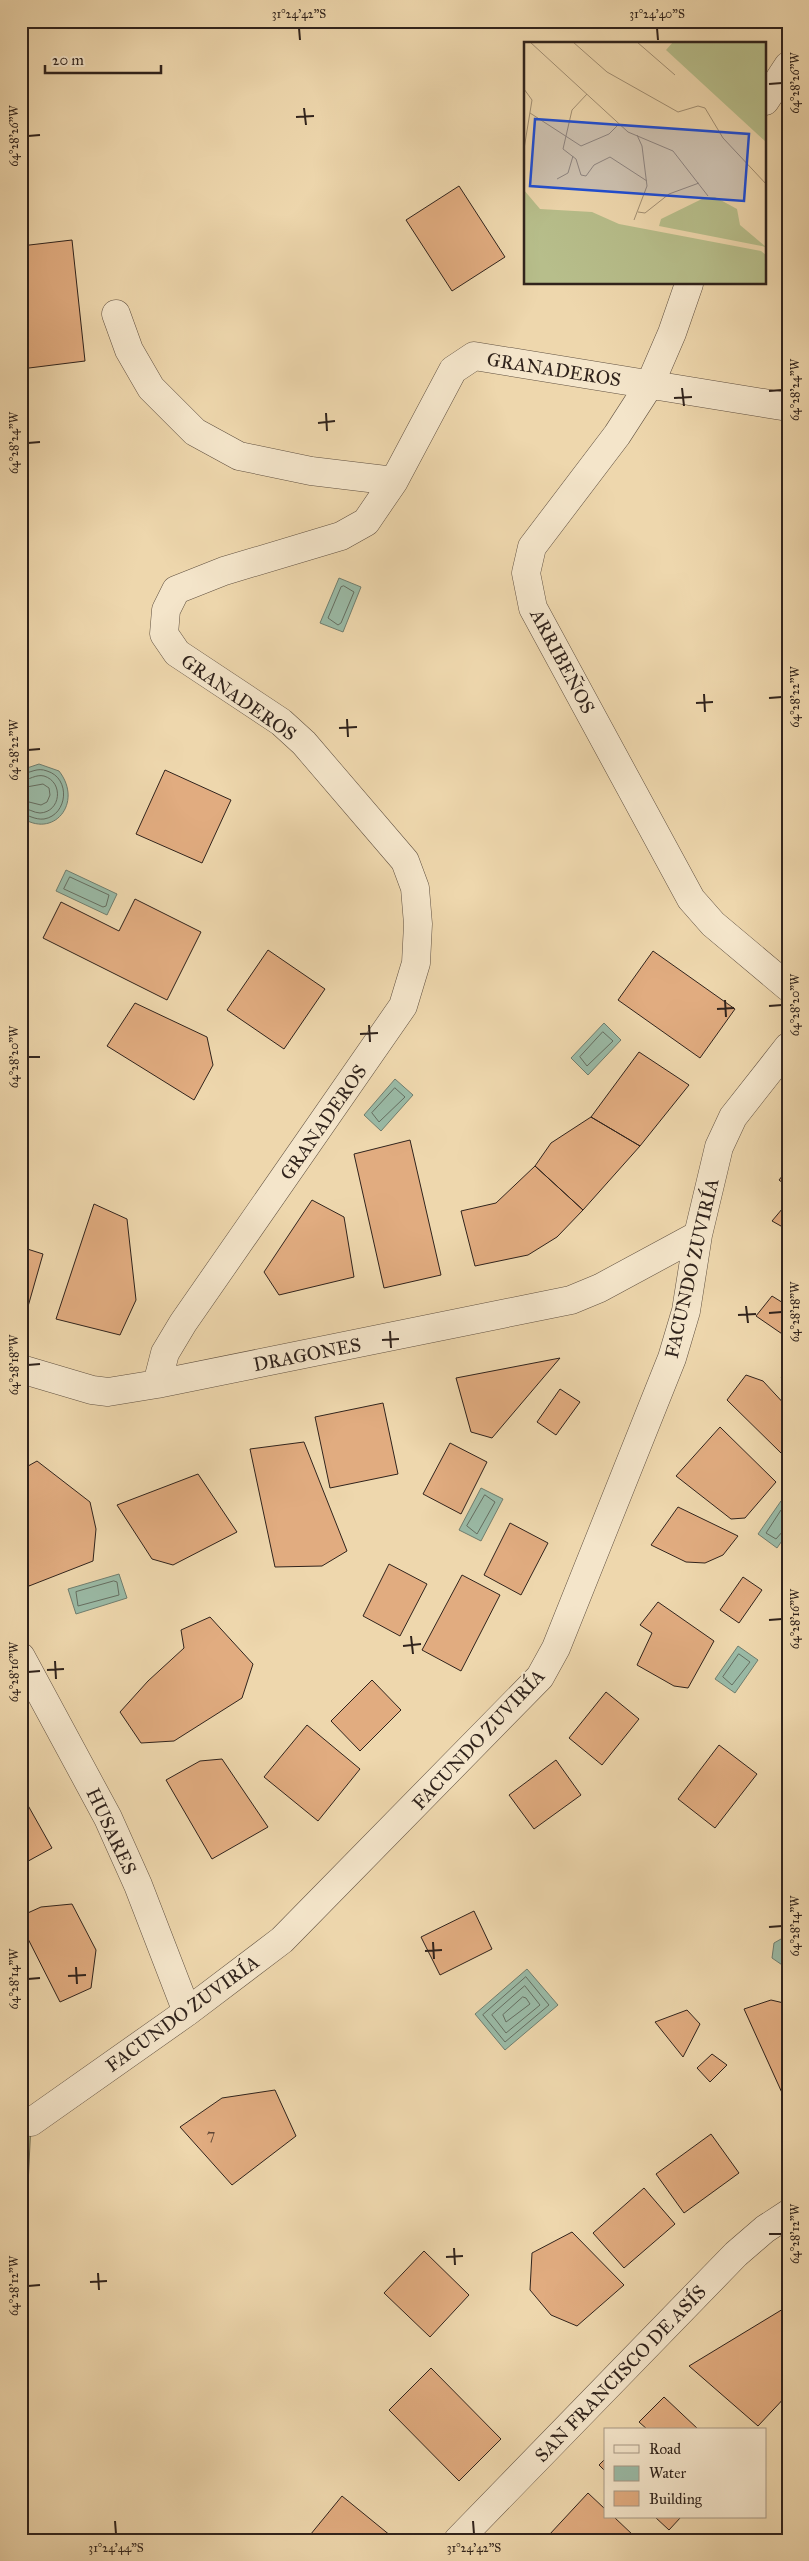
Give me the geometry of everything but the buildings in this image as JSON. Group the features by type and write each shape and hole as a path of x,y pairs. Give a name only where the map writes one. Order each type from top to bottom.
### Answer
{"street":[{"path":"766,99 788,66"},
{"name":"ARRIBEÑOS","path":"689,285 672,333 650,384 617,435 532,547 526,573 533,608 691,899 713,924 788,987"},
{"path":"116,314 129,350 151,388 195,432 239,456 311,472 394,481"},
{"name":"GRANADEROS","path":"158,1384 165,1353 183,1323 403,1006 416,963 418,924 415,888 405,861 304,743 281,722 177,653 164,634 166,610 176,590 224,571 341,536 366,522 394,481 453,370 474,356 788,407"},
{"name":"FACUNDO ZUVIRÍA","path":"31,2122 187,2012 282,1940 540,1678 556,1648 672,1358 686,1311 698,1235 719,1147 733,1116 788,1047"},
{"name":"DRAGONES","path":"21,1369 92,1390 108,1392 158,1384 571,1300 600,1288 698,1235"},
{"name":"HUSARES","path":"21,1657 108,1818 138,1885 187,2012"},
{"name":"SAN FRANCISCO DE ASÍS","path":"458,2540 736,2254 765,2229 788,2214"}],"green space":[{"path":"21,2103 31,2122 27,2207 21,2219"}],"water":[{"path":"339,578 361,587 343,632 320,623"},
{"path":"39,764 59,771 66,783 68,795 66,806 61,815 54,821 44,824 33,823 21,817 21,770"},
{"path":"66,870 117,894 107,915 56,891"},
{"path":"604,1023 621,1040 588,1075 571,1058"},
{"path":"395,1079 413,1095 381,1131 364,1115"},
{"path":"481,1488 503,1499 481,1541 459,1530"},
{"path":"781,1501 788,1506 788,1532 777,1548 758,1534"},
{"path":"119,1574 127,1598 76,1614 68,1589"},
{"path":"738,1646 758,1660 735,1693 715,1679"},
{"path":"788,1935 788,1969 772,1958 774,1943"},
{"path":"527,1969 558,2005 505,2050 475,2014"}]}
